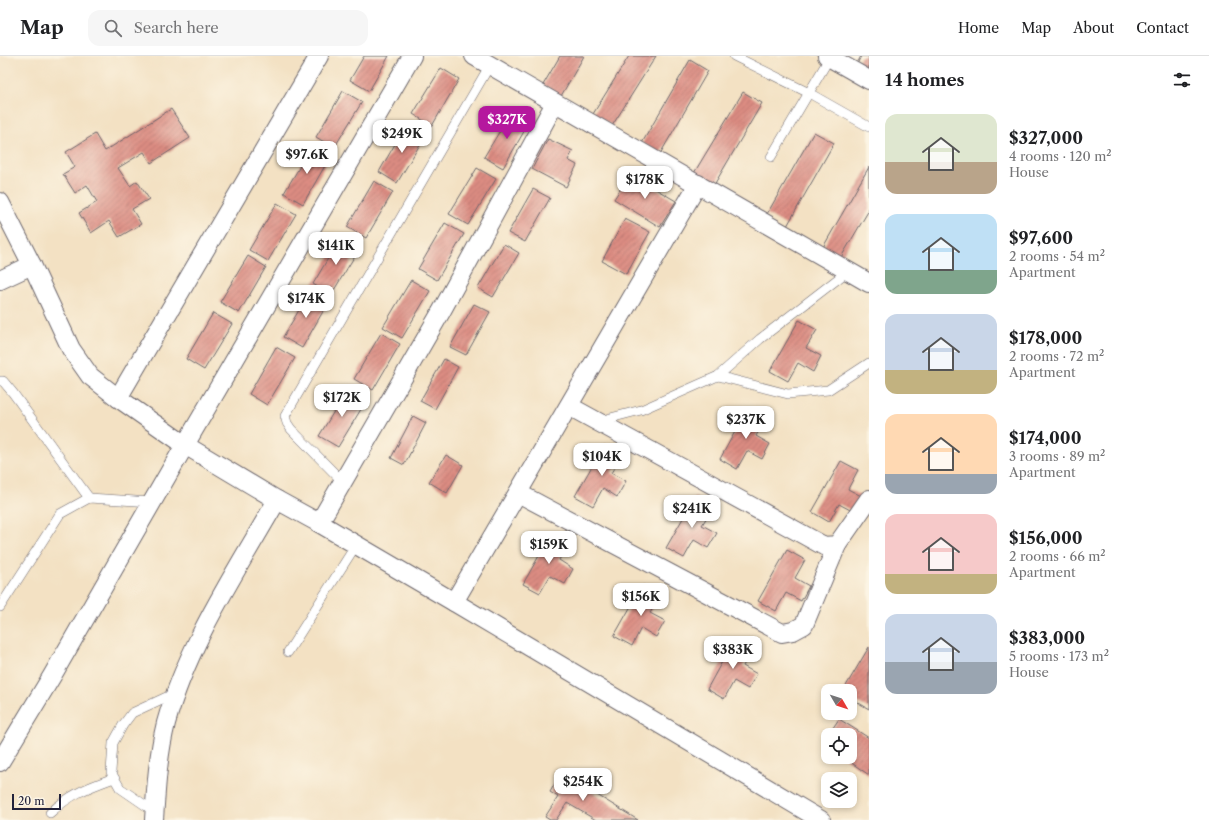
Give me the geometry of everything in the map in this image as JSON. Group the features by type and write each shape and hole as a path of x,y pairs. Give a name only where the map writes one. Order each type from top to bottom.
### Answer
{"street":[{"path":"118,398 319,56"},
{"path":"0,762 52,676 184,445 412,56"},
{"path":"474,56 869,283"},
{"path":"829,57 869,80"},
{"path":"319,523 441,312 555,103"},
{"path":"454,602 698,184"},
{"path":"0,202 32,265 71,349 90,376 118,398 184,445 454,602 821,820"},
{"path":"0,280 32,265"},
{"path":"569,406 824,546 837,545"},
{"path":"518,493 782,633 793,631 804,624 837,545 869,499"},
{"path":"155,816 160,759 166,725 176,692 199,640 220,599 277,500"}],"lane":[{"path":"734,56 809,93 869,127"},
{"path":"771,157 829,57"},
{"path":"343,482 291,429 285,416 490,65"},
{"path":"598,422 641,410 718,376 760,339 848,271"},
{"path":"718,376 788,394 828,390 869,363"},
{"path":"0,381 3,381 13,394 89,498"},
{"path":"0,607 60,514 89,498 152,502"},
{"path":"288,652 356,545"},
{"path":"155,816 120,788 114,778 111,772 113,743 132,713 176,692"},
{"path":"50,813 78,792 114,778"}],"building":[{"path":"364,56 389,56 369,91 350,80"},
{"path":"560,56 584,56 561,96 543,85"},
{"path":"629,56 656,56 612,126 593,114"},
{"path":"861,56 869,56 869,77 855,68"},
{"path":"690,60 708,71 660,154 642,143"},
{"path":"441,68 459,79 432,126 413,114"},
{"path":"343,91 362,102 334,148 316,137"},
{"path":"743,92 762,103 714,185 694,173"},
{"path":"171,109 190,138 151,163 144,152 118,168 130,186 137,181 149,199 132,209 141,224 119,237 109,221 91,233 79,213 97,202 87,185 75,193 63,174 75,167 66,152 95,134 105,151"},
{"path":"512,111 530,121 503,168 484,157"},
{"path":"406,125 425,136 397,183 379,172"},
{"path":"814,132 834,143 787,226 767,214"},
{"path":"548,139 573,151 568,160 577,165 566,187 532,169"},
{"path":"312,146 330,157 303,204 284,193"},
{"path":"869,167 869,210 840,259 822,249"},
{"path":"477,168 496,179 468,225 449,214"},
{"path":"630,174 676,201 660,227 614,199"},
{"path":"374,181 393,192 366,238 347,227"},
{"path":"533,189 550,198 525,242 508,233"},
{"path":"277,203 296,214 268,261 249,250"},
{"path":"625,219 650,232 626,274 602,261"},
{"path":"445,223 464,234 437,280 418,269"},
{"path":"340,238 359,249 331,295 313,284"},
{"path":"504,244 519,253 493,297 478,288"},
{"path":"248,256 266,267 239,313 220,302"},
{"path":"411,280 430,291 402,338 383,327"},
{"path":"311,290 329,301 302,348 283,337"},
{"path":"474,304 490,312 466,355 450,347"},
{"path":"213,313 232,324 204,370 186,359"},
{"path":"799,320 817,330 806,348 821,356 813,372 798,363 788,381 770,371"},
{"path":"381,333 400,344 373,390 354,379"},
{"path":"276,347 295,358 267,405 249,394"},
{"path":"444,359 458,367 435,409 420,401"},
{"path":"347,390 366,401 338,447 319,436"},
{"path":"748,408 766,418 756,436 770,444 762,459 747,451 737,469 720,459"},
{"path":"413,416 426,423 404,465 391,458"},
{"path":"604,445 622,455 611,473 626,481 617,497 603,488 593,506 575,496"},
{"path":"446,455 463,465 447,493 429,482"},
{"path":"841,461 858,470 848,489 863,497 854,512 839,504 829,522 812,512"},
{"path":"695,497 713,507 702,525 717,533 708,548 694,540 684,558 666,548"},
{"path":"552,533 569,542 559,560 573,569 565,584 550,576 540,593 523,584"},
{"path":"787,550 805,560 795,578 809,586 801,601 786,593 776,611 758,601"},
{"path":"643,585 661,595 650,613 665,621 656,637 641,628 632,646 614,636"},
{"path":"735,638 753,648 743,666 757,674 748,689 734,681 724,699 707,689"},
{"path":"869,647 869,709 857,702 857,684 847,684"},
{"path":"838,720 841,720 853,728 833,728"},
{"path":"857,730 869,738 869,775 853,764 857,764"},
{"path":"561,773 638,820 596,820 567,803 556,820 550,820 545,817 558,797 550,792"}]}
